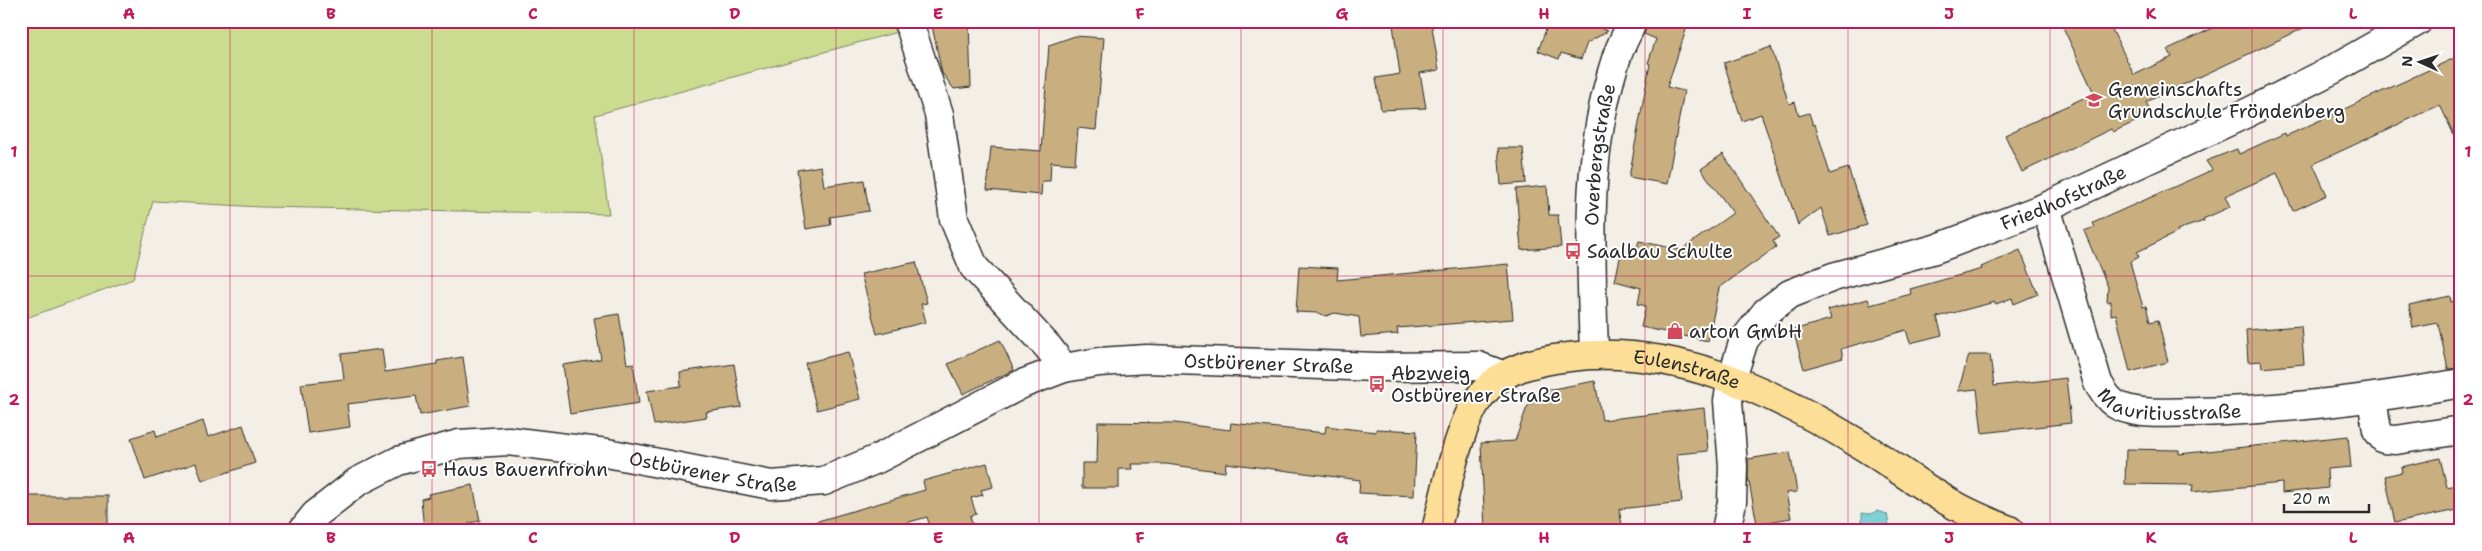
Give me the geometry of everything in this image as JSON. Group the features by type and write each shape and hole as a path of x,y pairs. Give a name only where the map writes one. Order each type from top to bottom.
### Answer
{"main road":[{"name":"Eulenstraße","path":"1436,530 1463,430 1483,392 1502,376 1543,360 1594,354 1641,356 1732,378 1784,402 1856,441 1981,525 2009,530"}],"street":[{"path":"906,21 911,29 939,114 954,219 974,267 1048,347 1064,368"},
{"name":"Overbergstraße","path":"1594,354 1590,252 1592,178 1596,143 1616,59 1633,21"},
{"name":"Friedhofstraße","path":"1726,530 1732,502 1733,466 1728,401 1732,378 1744,340 1766,312 1790,294 1833,277 1935,249 2046,207 2249,112 2332,70 2418,21"},
{"name":"Mauritiusstraße","path":"2046,207 2098,383 2106,396 2120,407 2139,412 2253,411 2372,399 2461,383"},
{"name":"Ostbürener Straße","path":"303,530 315,515 358,482 398,461 459,444 508,440 607,453 771,485 824,481 878,459 1022,384 1064,368 1100,362 1147,360 1378,367 1478,366 1502,376"},
{"path":"2372,399 2377,430 2384,439 2396,440 2461,430"}],"green space":[{"path":"21,21 903,21 908,29 595,115 609,214 261,207 153,201 133,279 21,320"}],"water":[{"path":"1877,511 1887,514 1890,530 1862,530 1862,513 1870,514"}],"building":[{"path":"931,21 969,21 971,87 954,89 942,73"},
{"path":"1431,21 1439,70 1420,73 1426,108 1381,110 1376,78 1400,74 1393,25"},
{"path":"1549,21 1580,21 1608,31 1587,43 1581,59 1561,53 1559,59 1538,51"},
{"path":"1648,21 1689,21 1667,87 1684,91 1667,184 1629,177 1650,64 1648,63 1656,39 1644,34"},
{"path":"2060,21 2108,21 2134,75 2172,57 2168,49 2228,21 2319,21 2146,102 2152,114 2113,132 2111,129 2022,172 2005,135 2094,93"},
{"path":"1075,36 1104,38 1096,130 1078,128 1075,164 1051,162 1050,181 1042,181 1041,195 987,190 991,147 1041,151 1049,45"},
{"path":"1771,47 1789,104 1795,102 1799,116 1809,113 1813,125 1815,124 1830,174 1848,168 1867,225 1830,236 1821,208 1798,225 1761,114 1742,121 1724,63"},
{"path":"2461,55 2461,150 2440,105 2313,164 2327,195 2293,211 2277,173 2225,196 2230,207 2203,219 2204,221 2177,230 2178,232 2137,252 2139,257 2130,262 2143,307 2146,306 2150,322 2158,320 2168,362 2130,372 2116,314 2111,315 2111,301 2107,302 2108,287 2084,231 2095,227 2093,223 2212,170 2206,161 2237,149 2239,154 2285,133 2286,136"},
{"path":"1498,148 1523,148 1526,183 1501,185"},
{"path":"1723,154 1779,237 1773,241 1776,247 1719,288 1708,341 1641,327 1646,306 1638,304 1641,288 1615,281 1623,244 1637,247 1639,241 1681,250 1733,213 1701,169"},
{"path":"821,166 824,186 864,180 869,211 830,217 831,225 806,229 797,170"},
{"path":"1547,186 1549,215 1558,215 1561,247 1521,250 1516,189"},
{"path":"2020,250 2038,294 2014,304 2012,298 1996,304 1995,302 1937,317 1942,335 1910,343 1906,330 1841,349 1843,358 1804,369 1793,330 1831,319 1828,310 1868,299 1870,305 1911,294 1910,289 1982,269 1981,267"},
{"path":"916,262 927,303 921,304 926,322 877,334 861,274"},
{"path":"1508,264 1513,319 1397,328 1398,334 1361,337 1359,317 1335,313 1326,316 1318,313 1296,312 1299,266 1338,268 1337,280"},
{"path":"2450,296 2451,302 2461,299 2461,368 2448,369 2438,323 2413,328 2409,305"},
{"path":"619,314 627,364 633,363 639,403 570,414 563,365 601,359 594,318"},
{"path":"2301,326 2304,364 2262,368 2261,361 2248,362 2246,330"},
{"path":"1000,340 1014,370 963,394 948,364"},
{"path":"382,349 385,372 437,364 437,361 463,357 470,406 420,415 416,396 347,404 350,427 308,433 301,384 344,379 341,354"},
{"path":"848,352 860,399 817,410 805,363"},
{"path":"1969,355 1990,355 1994,386 2066,378 2071,423 1982,433 1977,389 1958,391"},
{"path":"734,364 741,407 706,412 707,417 654,425 647,391 681,386 680,372"},
{"path":"1595,381 1602,420 1704,408 1708,451 1677,454 1682,502 1619,509 1623,530 1485,530 1481,443 1515,441 1527,407 1547,390"},
{"path":"203,421 208,437 243,425 255,463 202,481 196,463 145,480 131,438 155,430 157,437"},
{"path":"1098,422 1175,423 1230,430 1231,423 1325,433 1326,426 1376,432 1376,429 1417,431 1414,496 1359,493 1360,480 1226,463 1225,472 1166,464 1131,464 1132,469 1119,469 1119,488 1082,488 1082,463 1097,463"},
{"path":"2348,436 2351,467 2327,469 2328,488 2282,493 2282,483 2192,492 2193,485 2125,484 2126,449 2179,450 2179,454"},
{"path":"1790,452 1797,492 1786,493 1791,518 1757,524 1748,477 1748,459"},
{"path":"2440,458 2447,487 2461,484 2461,509 2395,523 2385,476 2402,472 2401,467"},
{"path":"987,463 993,487 981,490 983,495 971,498 976,514 970,516 974,530 931,530 927,517 881,530 812,530 811,523 925,490 923,481"},
{"path":"473,485 480,521 469,523 470,530 424,530 421,499 429,497 428,494"},
{"path":"22,496 108,496 108,530 22,530"}],"place":[{"name":"Gemeinschafts Grundschule Fröndenberg","path":"2094,100"},
{"name":"Saalbau Schulte","path":"1573,251"},
{"name":"arton GmbH","path":"1675,331"},
{"name":"Abzweig Ostbürener Straße","path":"1377,384"},
{"name":"Haus Bauernfrohn","path":"429,469"}]}
